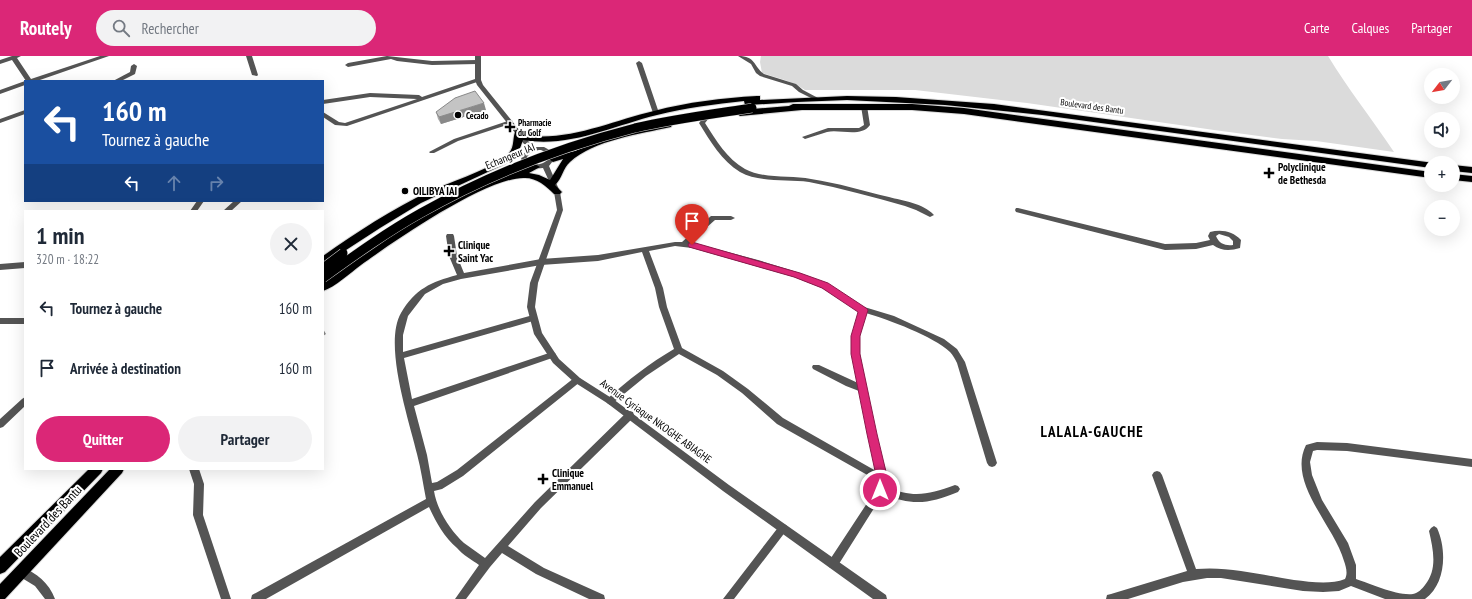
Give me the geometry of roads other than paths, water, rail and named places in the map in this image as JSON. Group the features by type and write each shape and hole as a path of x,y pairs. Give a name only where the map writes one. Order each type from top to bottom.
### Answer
{"highway":[{"path":"492,167 515,152 522,137 547,141 576,135 656,113 704,104 746,99 783,97 817,102"},
{"name":"Boulevard des Bantu","path":"750,105 900,99 1040,112 1424,165"},
{"name":"Boulevard des Bantu","path":"817,102 864,106 912,107 1008,116 1424,174"},
{"path":"553,159 662,127 706,118 817,102"},
{"name":"Echangeur IAI","path":"324,267 399,217 462,184 511,163 574,140 634,122 699,109 750,105"},
{"name":"Echangeur IAI","path":"324,277 377,239 427,208 514,166 629,128 750,105"},
{"path":"542,148 576,135"},
{"path":"509,177 521,175 536,177 553,185 560,168 566,161 587,148"},
{"path":"324,260 373,227 400,211 492,167 528,153"},
{"path":"324,286 376,249 417,223 468,195 535,166"},
{"path":"1460,169 1472,170"},
{"path":"1460,178 1472,179"},
{"name":"Boulevard des Bantu","path":"0,567 96,470"},
{"name":"Boulevard des Bantu","path":"0,594 117,470"}],"street":[{"path":"33,80 106,56"},
{"path":"248,56 255,75"},
{"path":"741,56 753,63 758,72 762,75 794,85 817,102"},
{"path":"0,62 16,57 29,80"},
{"path":"348,65 390,57 432,63 478,59 478,80 484,91 522,137 528,153"},
{"path":"639,63 656,113"},
{"path":"118,80 133,73 134,66"},
{"path":"324,115 342,126 405,106 424,97 478,80"},
{"path":"0,92 24,83"},
{"path":"324,102 370,95 398,96 408,98 424,97"},
{"path":"805,137 828,130 860,130 865,128 867,125 864,106"},
{"path":"0,121 24,112"},
{"path":"706,118 702,123 720,149 739,168 751,174 760,176 799,178 846,188 909,204 920,208 930,216"},
{"path":"432,152 456,140 511,122"},
{"path":"542,148 552,153 553,159 545,165 535,166 525,163 524,160 528,153 542,148"},
{"name":"Avenue Cyriaque NKOGHE ABIAGHE","path":"545,165 553,185 560,210 541,262 532,295 533,318 538,334 552,355 577,380 630,415 882,599"},
{"path":"193,210 200,202"},
{"path":"227,210 238,202"},
{"path":"1018,210 1165,247 1196,246 1214,242"},
{"path":"684,244 714,218 731,218"},
{"path":"450,236 453,256 461,276"},
{"path":"486,564 453,538 431,502 422,455 399,356 400,326 404,315 417,297 428,287 461,276 541,262 598,258 684,244 755,262 797,275 825,286 863,310 891,318 941,341 954,351 961,362 992,463"},
{"path":"645,250 660,288 663,308 679,350 720,373 745,391 780,421 883,480"},
{"path":"0,267 24,265"},
{"path":"834,564 880,490 883,480 858,371 855,343 863,310"},
{"path":"399,356 533,318"},
{"path":"0,321 24,321"},
{"path":"610,401 663,359 679,350"},
{"path":"409,404 552,355"},
{"path":"816,367 849,384 862,388"},
{"path":"428,488 439,486 460,473 577,380"},
{"path":"0,424 24,402"},
{"path":"460,599 486,564 538,505 630,415"},
{"path":"1110,599 1193,574 1210,573 1317,590 1343,587 1350,581 1352,570 1347,551 1313,490 1305,468 1305,458 1309,448 1317,446 1347,447 1472,463"},
{"path":"194,470 199,484 198,515 226,599"},
{"path":"1157,475 1193,574"},
{"path":"880,490 912,500 934,497 955,489"},
{"path":"256,599 431,502"},
{"path":"728,599 783,528"},
{"path":"1350,581 1398,598 1413,599 1426,593 1433,582 1439,566 1439,550 1434,531"},
{"path":"501,547 540,571 600,599"},
{"path":"21,572 39,582 50,599"}],"place":[{"name":"Cecado","path":"458,115"},
{"name":"Pharmacie du Golf","path":"510,127"},
{"name":"Polyclinique de Bethesda","path":"1269,173"},
{"name":"OILIBYA IAI","path":"405,191"},
{"name":"Clinique Saint Yac","path":"449,251"},
{"name":"Clinique Emmanuel","path":"543,479"}],"district":[{"name":"LALALA-GAUCHE","path":"1092,431"}]}
